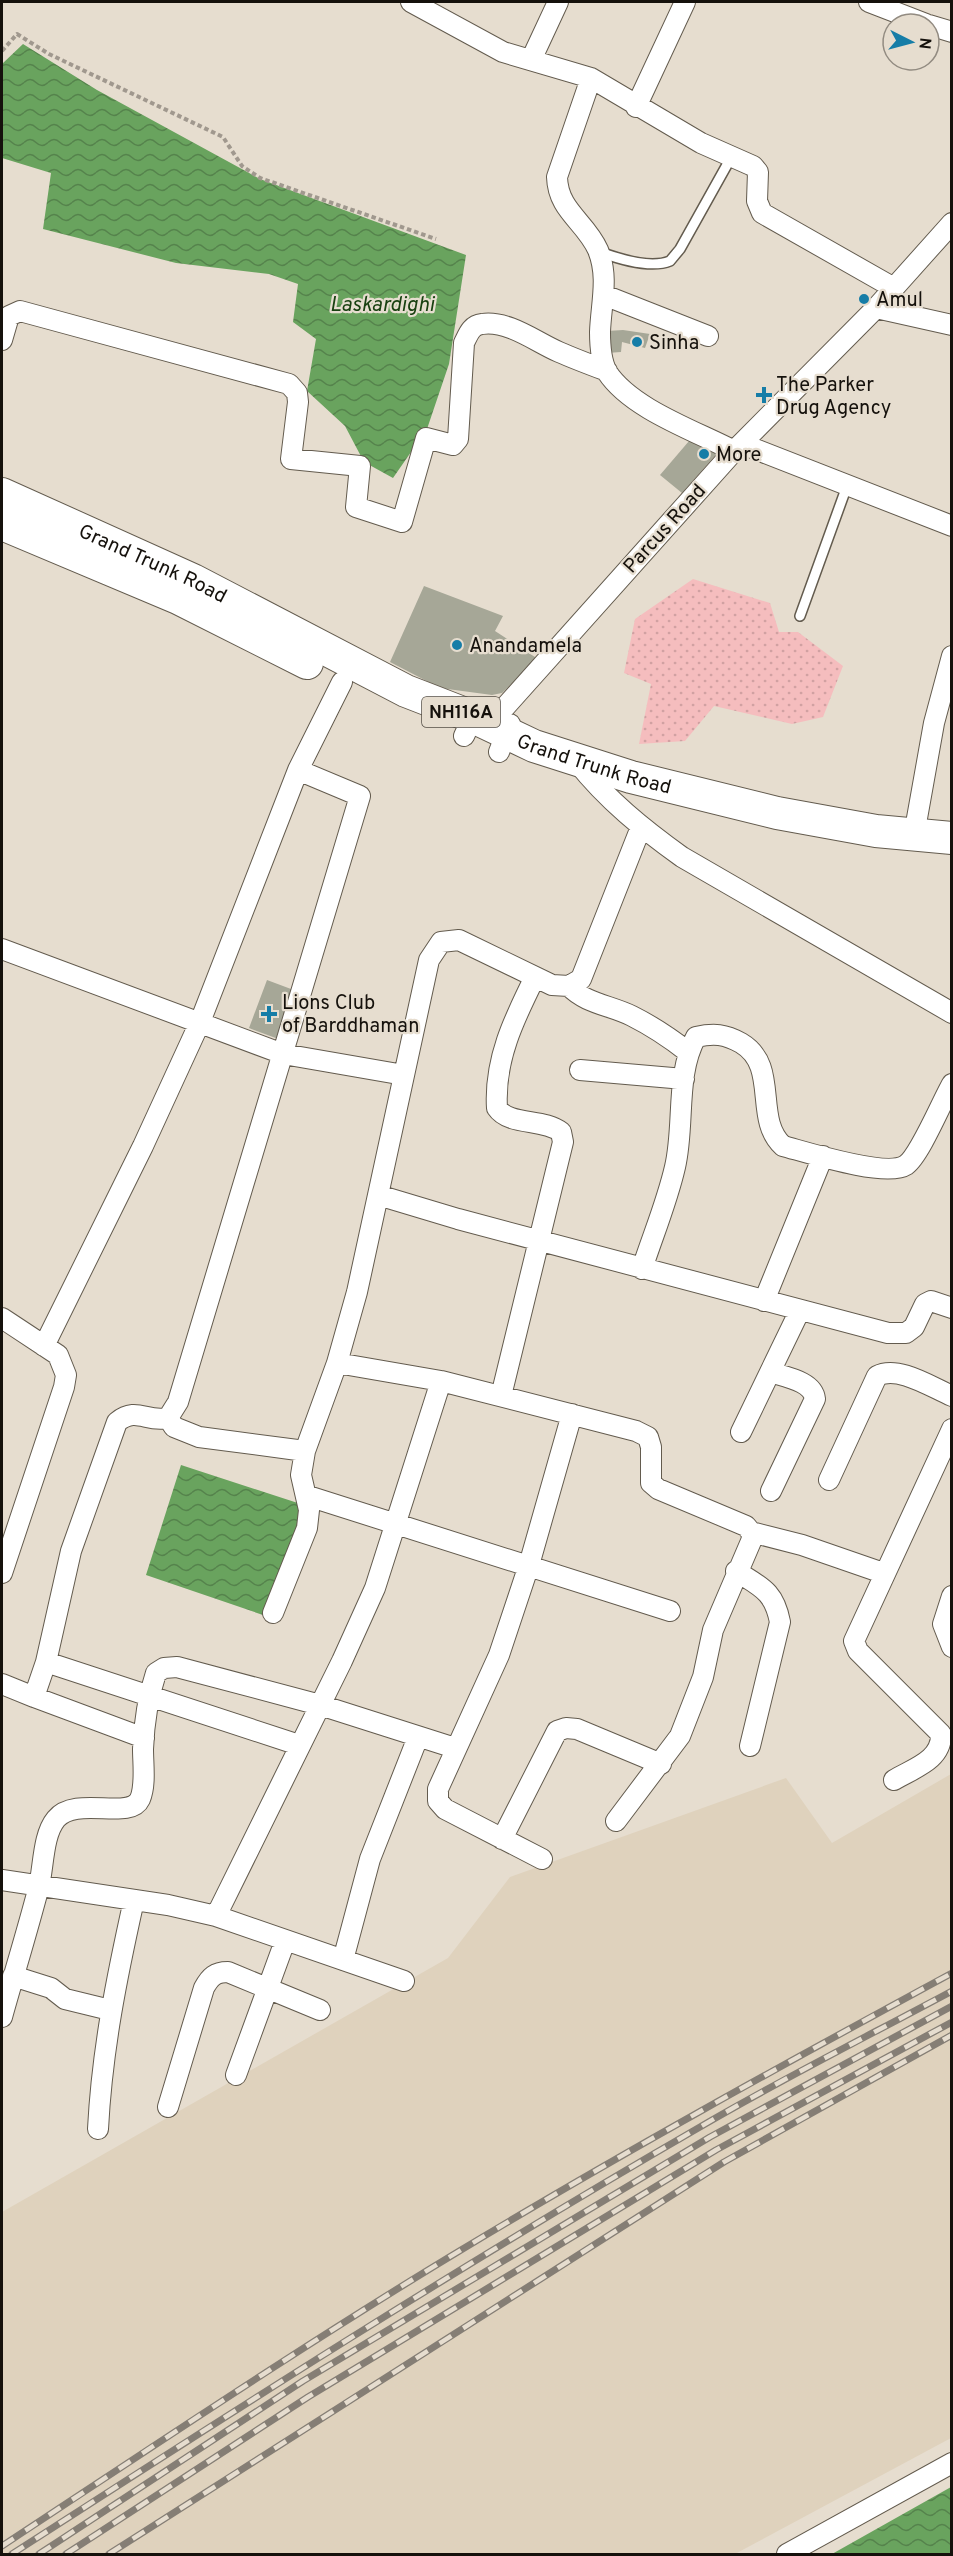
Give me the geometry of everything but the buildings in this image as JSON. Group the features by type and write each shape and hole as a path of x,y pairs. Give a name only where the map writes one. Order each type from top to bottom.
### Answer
{"highway":[{"name":"Grand Trunk Road","path":"2,494 193,580 406,691 468,726"},
{"name":"Grand Trunk Road","path":"2,524 178,598 383,703 468,726 504,731 577,762 789,815 914,835 951,838"},
{"name":"Grand Trunk Road","path":"504,731 596,786 802,840 882,853 951,860"}],"street":[{"path":"531,60 558,2"},
{"path":"636,107 685,2"},
{"path":"868,2 894,12"},
{"path":"425,5 503,52 591,78 636,107 701,142 753,166 758,172 757,201 762,213 894,288"},
{"path":"591,78 557,177 561,201 588,233 598,251 604,295 600,333 607,371"},
{"name":"Parcus Road","path":"504,731 738,447 876,308 951,223"},
{"path":"604,295 708,336"},
{"path":"876,308 951,325"},
{"path":"2,340 9,316 20,311 289,384 297,393 298,402 291,459 360,466 356,507 402,522 426,438 447,445 453,445 458,439 464,343 469,331 479,324 494,324 519,332 560,353 607,371 627,394 644,405 738,447 951,526"},
{"path":"914,835 934,723 951,656"},
{"path":"44,1346 143,1146 200,1022 298,770 342,682"},
{"path":"577,762 596,786 641,827 682,857 951,1014"},
{"path":"34,1697 46,1662 71,1551 117,1422 127,1414 158,1420 168,1418 178,1402 360,796 298,770"},
{"path":"273,1613 307,1528 308,1496 302,1475 305,1451 337,1363 357,1292 429,960 441,942 459,940 552,985 569,986 581,979 641,827"},
{"path":"2,949 283,1054 404,1075"},
{"path":"501,1396 563,1142 561,1132 555,1127 501,1113 497,1098 500,1065 508,1033 535,977"},
{"path":"569,986 578,996 651,1026 688,1052"},
{"path":"642,1269 675,1169 681,1135 688,1052 696,1036 713,1033 730,1037 746,1047 758,1060 766,1085 769,1125 774,1137 783,1146 878,1168 894,1169 905,1165 916,1154 951,1084"},
{"path":"580,1070 684,1079"},
{"path":"764,1301 823,1156"},
{"path":"378,1195 642,1269 899,1334 906,1333 914,1327 925,1304 931,1301 951,1308"},
{"path":"741,1432 800,1310"},
{"path":"2,1318 58,1355 63,1362 66,1375 2,1573"},
{"path":"337,1363 441,1381 636,1431 648,1437 651,1447 651,1483 658,1489 746,1526 752,1532 802,1545 883,1573"},
{"path":"770,1372 809,1386 814,1392 815,1399 771,1491"},
{"path":"829,1480 877,1376 885,1372 895,1373 951,1396"},
{"path":"216,1916 375,1588 441,1381"},
{"path":"542,1859 445,1809 438,1801 438,1789 499,1655 529,1565 572,1414"},
{"path":"168,1418 174,1427 199,1437 305,1451"},
{"path":"894,1780 933,1757 941,1742 941,1734 858,1652 854,1641 883,1573 951,1429"},
{"path":"308,1496 670,1611"},
{"path":"616,1821 680,1736 703,1677 713,1630 736,1571 752,1539 752,1532"},
{"path":"736,1571 766,1590 777,1605 780,1622 750,1746"},
{"path":"951,1596 943,1623 951,1647"},
{"path":"46,1662 299,1745"},
{"path":"2,2017 39,1887 49,1837 56,1819 73,1809 128,1809 139,1801 143,1792 144,1738 149,1696 156,1673 164,1668 177,1667 320,1705 455,1748"},
{"path":"2,1684 144,1738"},
{"path":"502,1839 557,1731 566,1728 577,1729 661,1764"},
{"path":"343,1960 370,1859 418,1737"},
{"path":"2,1880 134,1900 216,1916 404,1981"},
{"path":"98,2129 101,2070 110,2010 134,1900"},
{"path":"236,2075 285,1941"},
{"path":"168,2107 204,1988 210,1977 219,1972 228,1972 320,2010"},
{"path":"13,1976 44,1985 65,1999 110,2010"},
{"path":"787,2554 951,2463"}],"lane":[{"path":"598,251 618,258 656,264 670,261 680,249 728,163"},
{"path":"800,616 847,486"}],"path":[{"path":"2,51 17,34 59,59 223,137 242,166 260,178 436,239"}],"shaded area":[{"path":"693,579 770,603 779,632 798,632 843,666 823,717 792,724 714,706 685,741 639,744 651,684 624,673 635,619"},
{"path":"951,1774 951,2438 735,2554 2,2554 2,2212 448,1958 510,1877 786,1778 832,1843"}],"water":[{"name":"Laskardighi","path":"23,44 97,90 260,179 466,255 449,364 427,429 393,478 364,462 345,426 307,391 316,339 293,322 298,284 269,274 176,263 43,229 51,173 2,158 2,64"},
{"path":"181,1465 307,1506 266,1616 146,1575"},
{"path":"951,2487 951,2554 832,2554"}],"railway":[{"path":"2,2546 287,2359 461,2250 582,2178 952,1973"},
{"path":"12,2554 267,2390 526,2230 731,2109 952,1991"},
{"path":"39,2554 303,2381 710,2137 952,2006"},
{"path":"66,2554 308,2397 716,2150 952,2022"},
{"path":"109,2554 724,2162 952,2035"}],"place":[{"name":"Amul","path":"864,299"},
{"name":"Sinha","path":"637,342"},
{"name":"The Parker Drug Agency","path":"764,395"},
{"name":"More","path":"704,454"},
{"name":"Anandamela","path":"457,645"},
{"name":"Lions Club of Barddhaman","path":"269,1014"}]}
